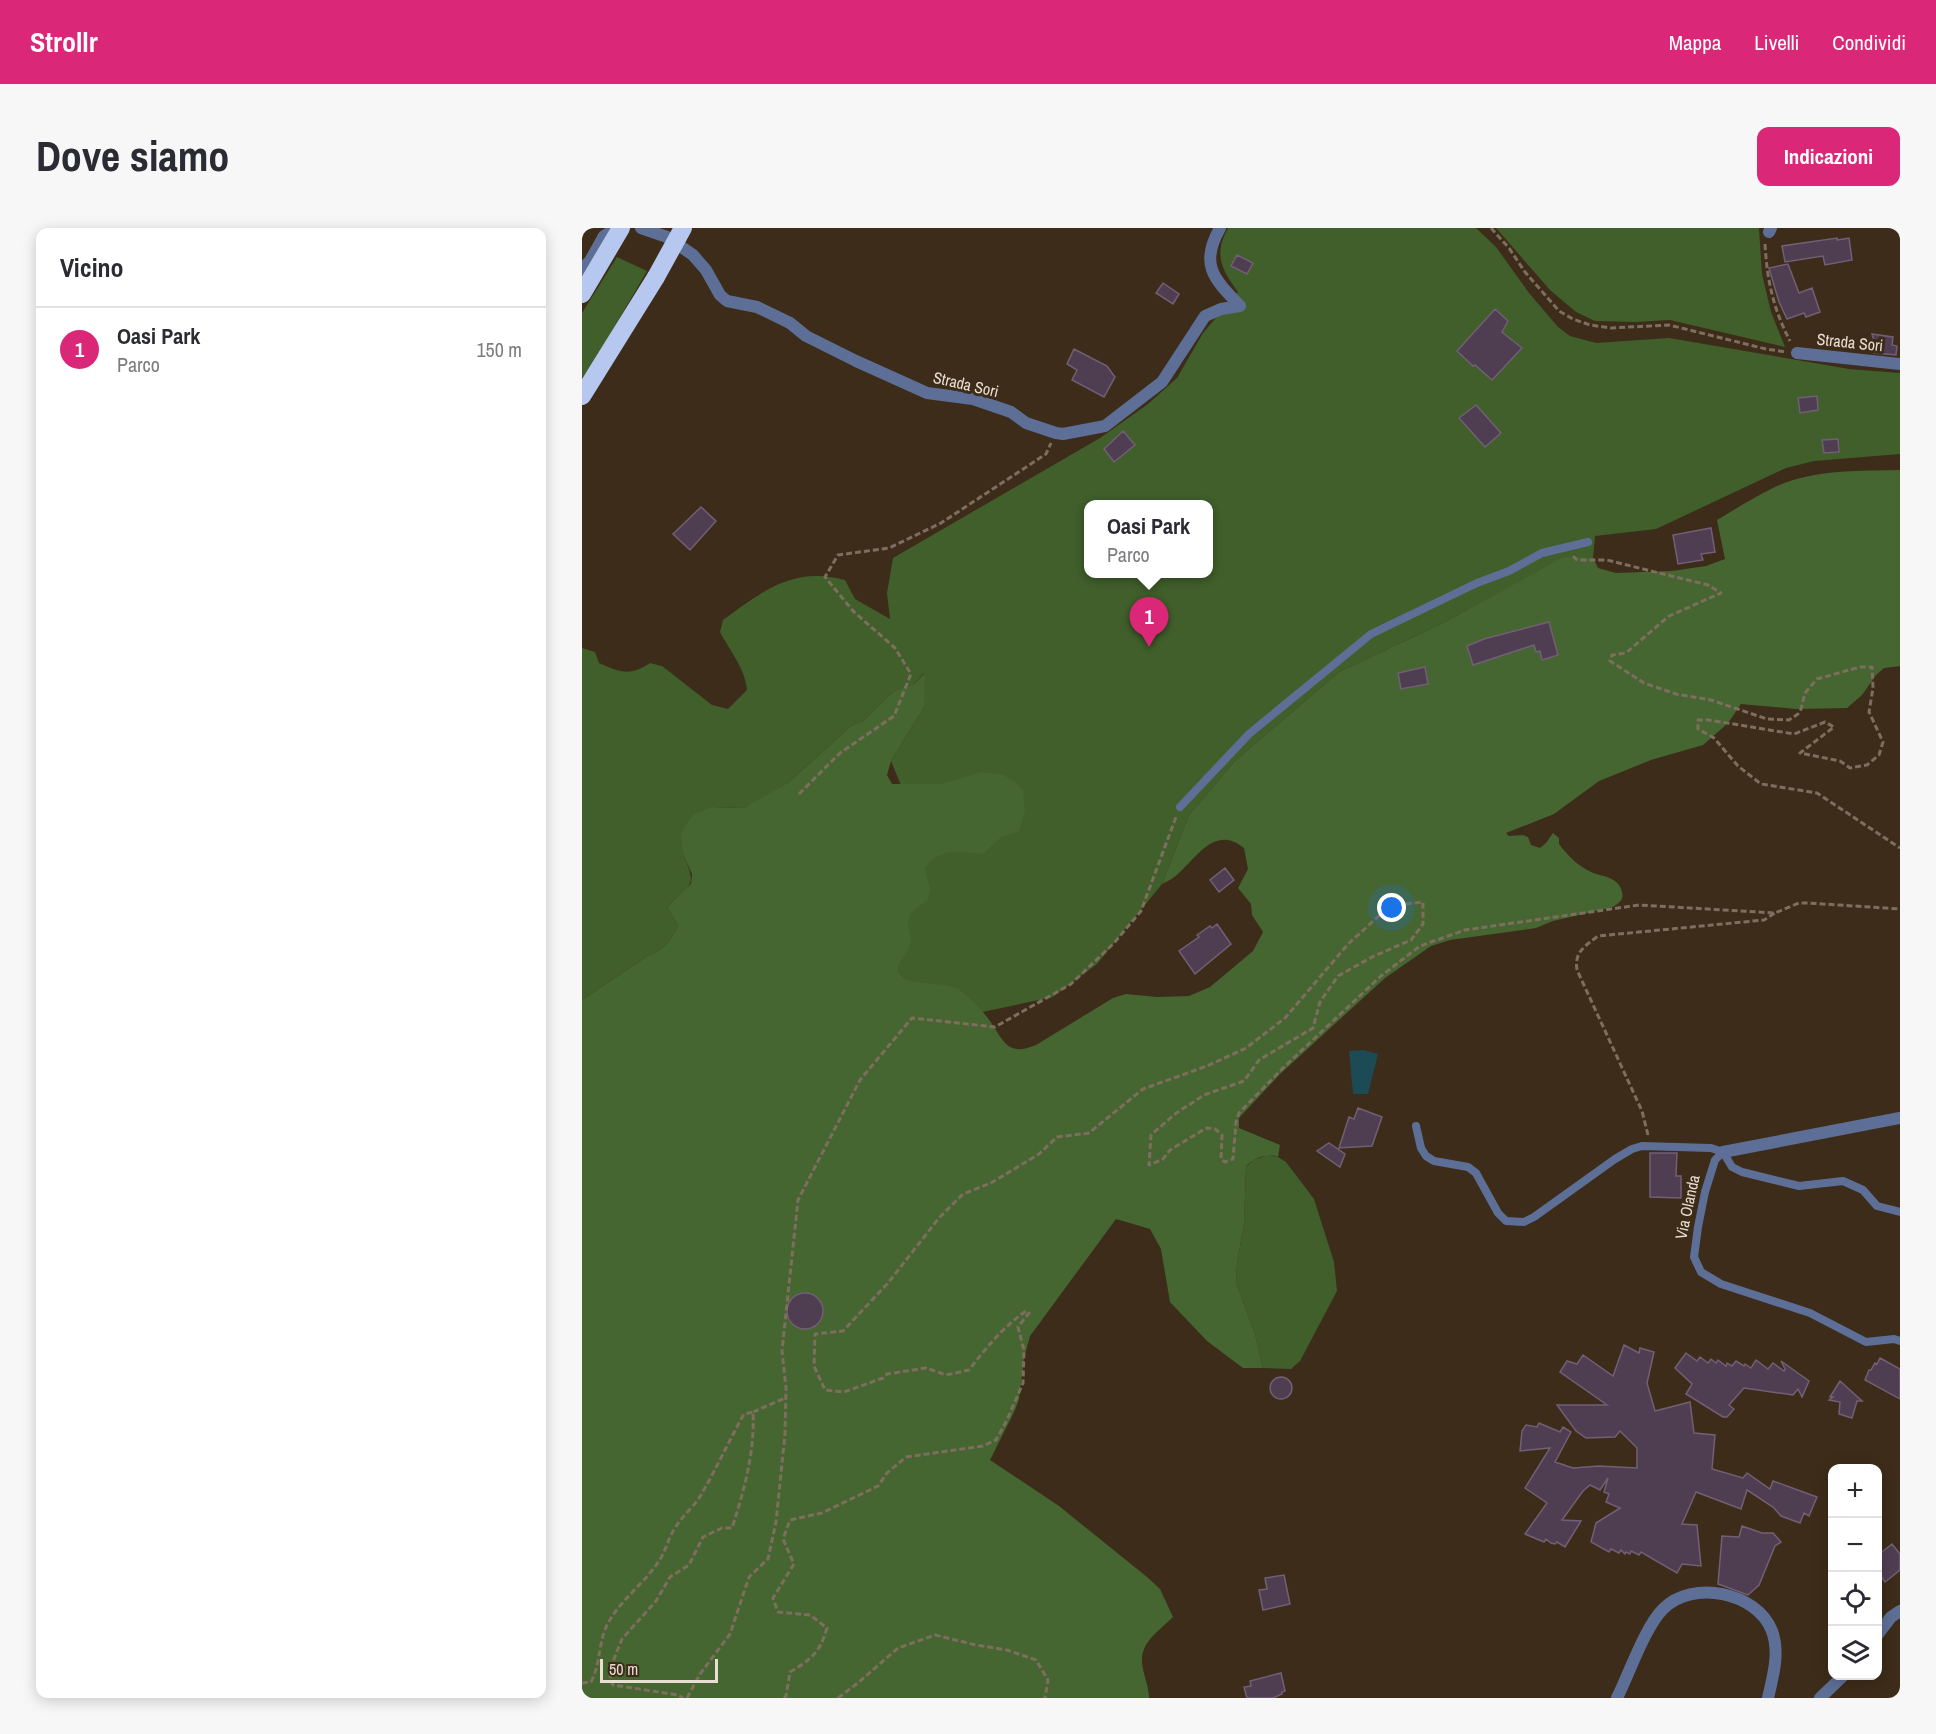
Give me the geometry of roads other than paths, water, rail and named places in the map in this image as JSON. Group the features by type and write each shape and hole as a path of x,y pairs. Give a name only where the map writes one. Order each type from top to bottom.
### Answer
{"highway":[{"path":"582,294 587,273 619,228"},
{"path":"582,396 656,277 683,228"}],"street":[{"name":"Strada Sori","path":"641,228 667,237 693,255 706,270 720,295 727,300 757,307 790,323 806,336 927,393 974,399 1011,412 1026,423 1056,434 1063,434 1105,426 1162,382 1205,316 1221,309 1240,306 1226,292 1209,267 1209,256 1220,228"},
{"name":"Strada Sori","path":"1797,353 1900,364"},
{"path":"1723,1152 1900,1118"},
{"path":"1617,1698 1650,1626 1663,1608 1681,1597 1711,1593 1750,1604 1763,1616 1772,1629 1776,1651 1768,1698"},
{"path":"1882,1629 1891,1617 1900,1611"},
{"path":"1820,1698 1839,1680"}],"lane":[{"path":"1180,807 1249,734 1371,634 1477,583 1509,571 1542,553 1588,542"},
{"path":"1416,1126 1421,1148 1426,1156 1434,1161 1468,1167 1476,1173 1498,1213 1506,1221 1524,1222 1534,1217 1615,1159 1642,1146 1711,1148 1723,1152 1732,1167 1742,1172 1799,1186 1844,1181 1863,1190 1877,1206 1900,1212"},
{"name":"Via Olanda","path":"1723,1152 1715,1160 1705,1192 1698,1227 1694,1257 1701,1272 1722,1284 1810,1313 1866,1342 1894,1339 1900,1341"}],"water":[{"path":"1363,1050 1378,1054 1368,1094 1353,1094 1349,1051"}],"place":[{"name":"Oasi Park","path":"1149,647"}]}
